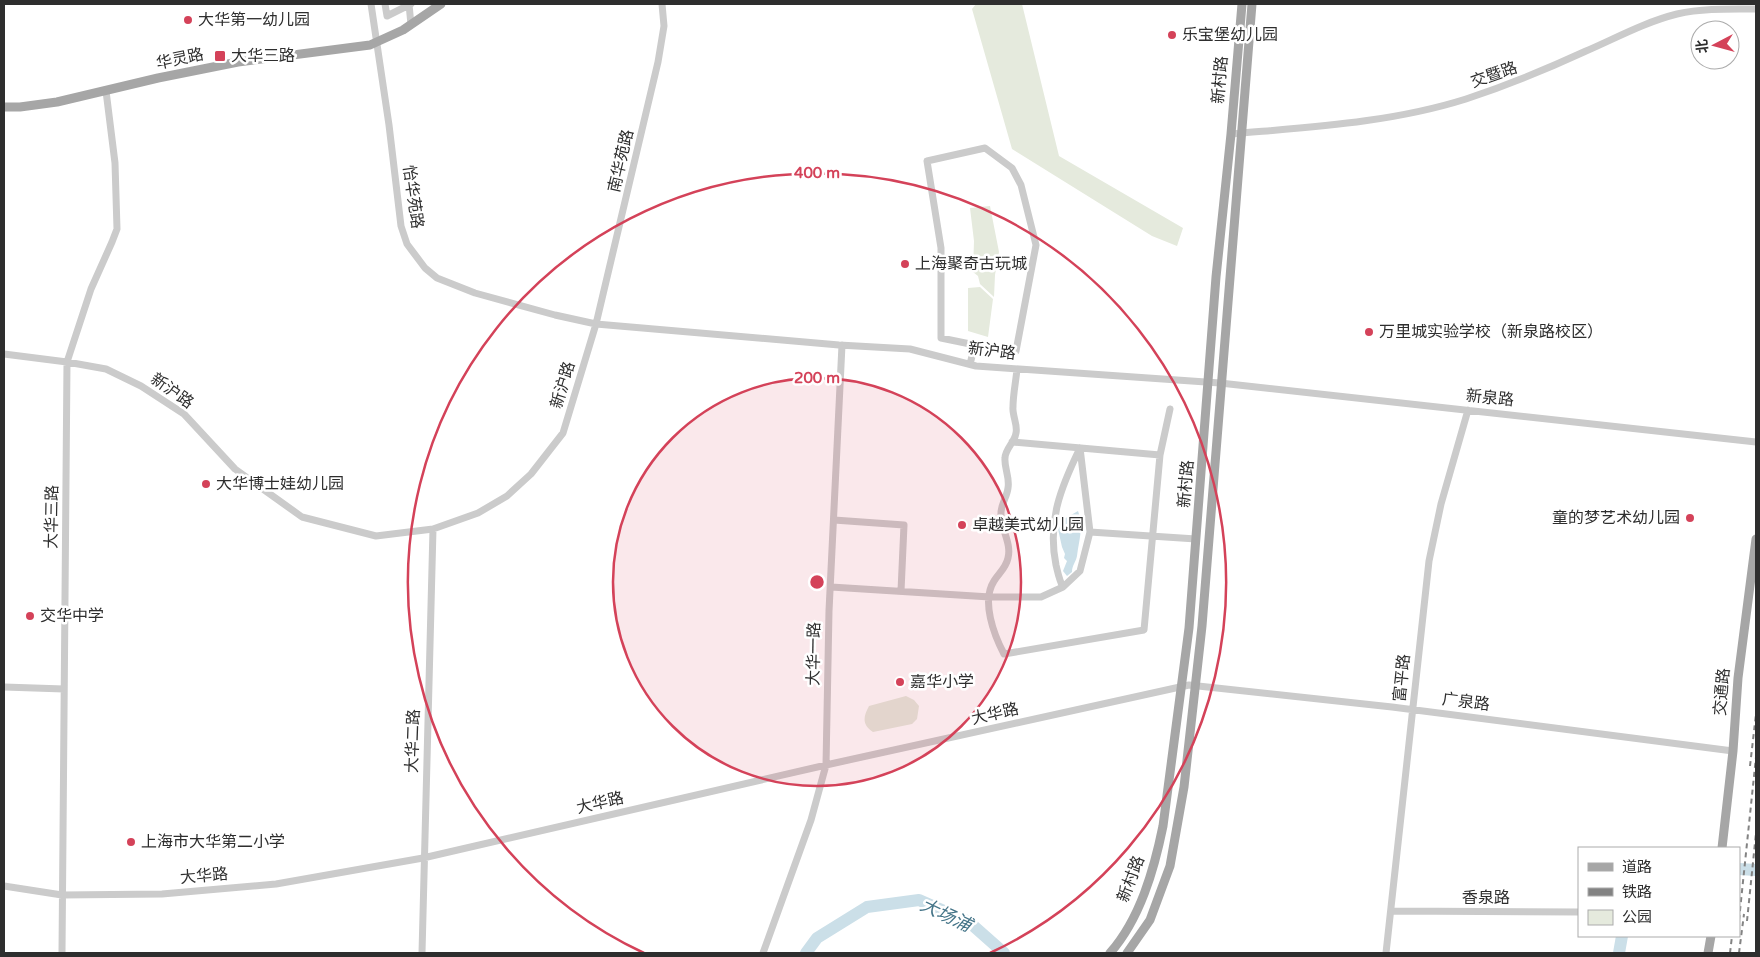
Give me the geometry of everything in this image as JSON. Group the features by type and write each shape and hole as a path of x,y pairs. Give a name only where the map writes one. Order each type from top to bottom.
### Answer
{"main road":[{"name":"华灵路","path":"4,106 20,107 57,102 238,62 377,43 411,25 441,4"},
{"name":"新村路","path":"1110,953 1118,944 1143,897 1159,846 1189,628 1216,277 1242,4"},
{"name":"新村路","path":"1126,953 1150,920 1170,866 1184,787 1202,626 1220,383 1252,4"},
{"name":"交通路","path":"1722,847 1733,751 1738,678 1756,539"},
{"path":"1708,953 1711,937"}],"street":[{"name":"怡华苑路","path":"371,4 389,125 401,226 407,244 425,268 438,278 475,293 596,324"},
{"path":"385,4 387,16 409,4 411,25"},
{"name":"南华苑路","path":"596,324 658,62 664,26 662,4"},
{"name":"交暨路","path":"1231,134 1361,121 1421,112 1464,100 1532,76 1640,26 1663,18 1703,10 1756,9"},
{"name":"大华三路","path":"62,953 67,362 91,289 117,229 116,170 106,91"},
{"path":"984,148 1012,168 1021,185 1036,245 1016,351 975,345 941,338 941,248 928,161 984,148"},
{"name":"新沪路","path":"4,354 106,369 140,386 184,414 235,469 302,517 376,536 433,529 478,512 507,496 531,474 562,433 596,324 910,349 970,364 1017,369 1220,383"},
{"name":"大华一路","path":"763,953 811,820 826,765 831,587 842,345"},
{"path":"970,364 975,345"},
{"path":"1017,369 1012,408 1016,433 1005,457 1009,478 1008,490 1002,503 1000,515 1007,538 1009,558 1003,571 994,581 989,611 994,635 1004,654 1144,630 1160,455 1170,409"},
{"name":"新泉路","path":"1220,383 1756,442"},
{"name":"富平路","path":"1386,953 1429,560 1441,504 1468,410"},
{"path":"1012,442 1160,455"},
{"path":"831,587 990,597 1040,598 1063,588 1080,571 1090,532 1080,448"},
{"path":"1063,588 1055,556 1053,532 1056,508 1064,482 1080,448"},
{"path":"834,520 904,525 901,591"},
{"name":"大华二路","path":"422,953 433,529"},
{"path":"1090,532 1196,539"},
{"name":"大华路","path":"4,886 62,895 162,894 276,884 423,858 826,765 1181,686 1195,685"},
{"name":"广泉路","path":"1195,685 1412,709 1733,751"},
{"path":"4,687 64,689"},
{"name":"香泉路","path":"1392,911 1578,912"}],"green space":[{"path":"976,4 1022,4 1059,156 1183,228 1177,246 1152,236 1012,149 972,9"},
{"path":"990,206 999,252 994,297 980,284 978,276 973,272 974,241 970,208"},
{"path":"980,287 993,299 988,337 968,331 968,288"},
{"path":"906,696 914,700 919,706 917,719 912,724 873,732 867,727 865,717 869,706"}],"water":[{"path":"1078,511 1081,528 1080,539 1072,572 1067,576 1063,571 1067,561 1064,558 1065,554 1058,529 1064,519"}],"waterway":[{"name":"大场浦","path":"1740,869 1756,870"},
{"name":"大场浦","path":"806,953 817,938 867,907 919,900 969,922 1004,953"},
{"name":"大场浦","path":"1619,953 1622,937"}],"railway":[{"path":"1750,766 1756,714"},
{"path":"1740,910 1756,757"},
{"path":"1747,921 1756,833"},
{"path":"1739,953 1744,914"},
{"path":"1730,953 1732,937"}],"place":[{"name":"大华第一幼儿园","path":"188,20"},
{"name":"乐宝堡幼儿园","path":"1172,35"},
{"name":"大华三路","path":"220,56"},
{"name":"上海聚奇古玩城","path":"905,264"},
{"name":"万里城实验学校（新泉路校区）","path":"1369,332"},
{"name":"大华博士娃幼儿园","path":"206,484"},
{"name":"童的梦艺术幼儿园","path":"1690,518"},
{"name":"卓越美式幼儿园","path":"962,525"},
{"name":"交华中学","path":"30,616"},
{"name":"嘉华小学","path":"900,682"},
{"name":"上海市大华第二小学","path":"131,842"}]}
